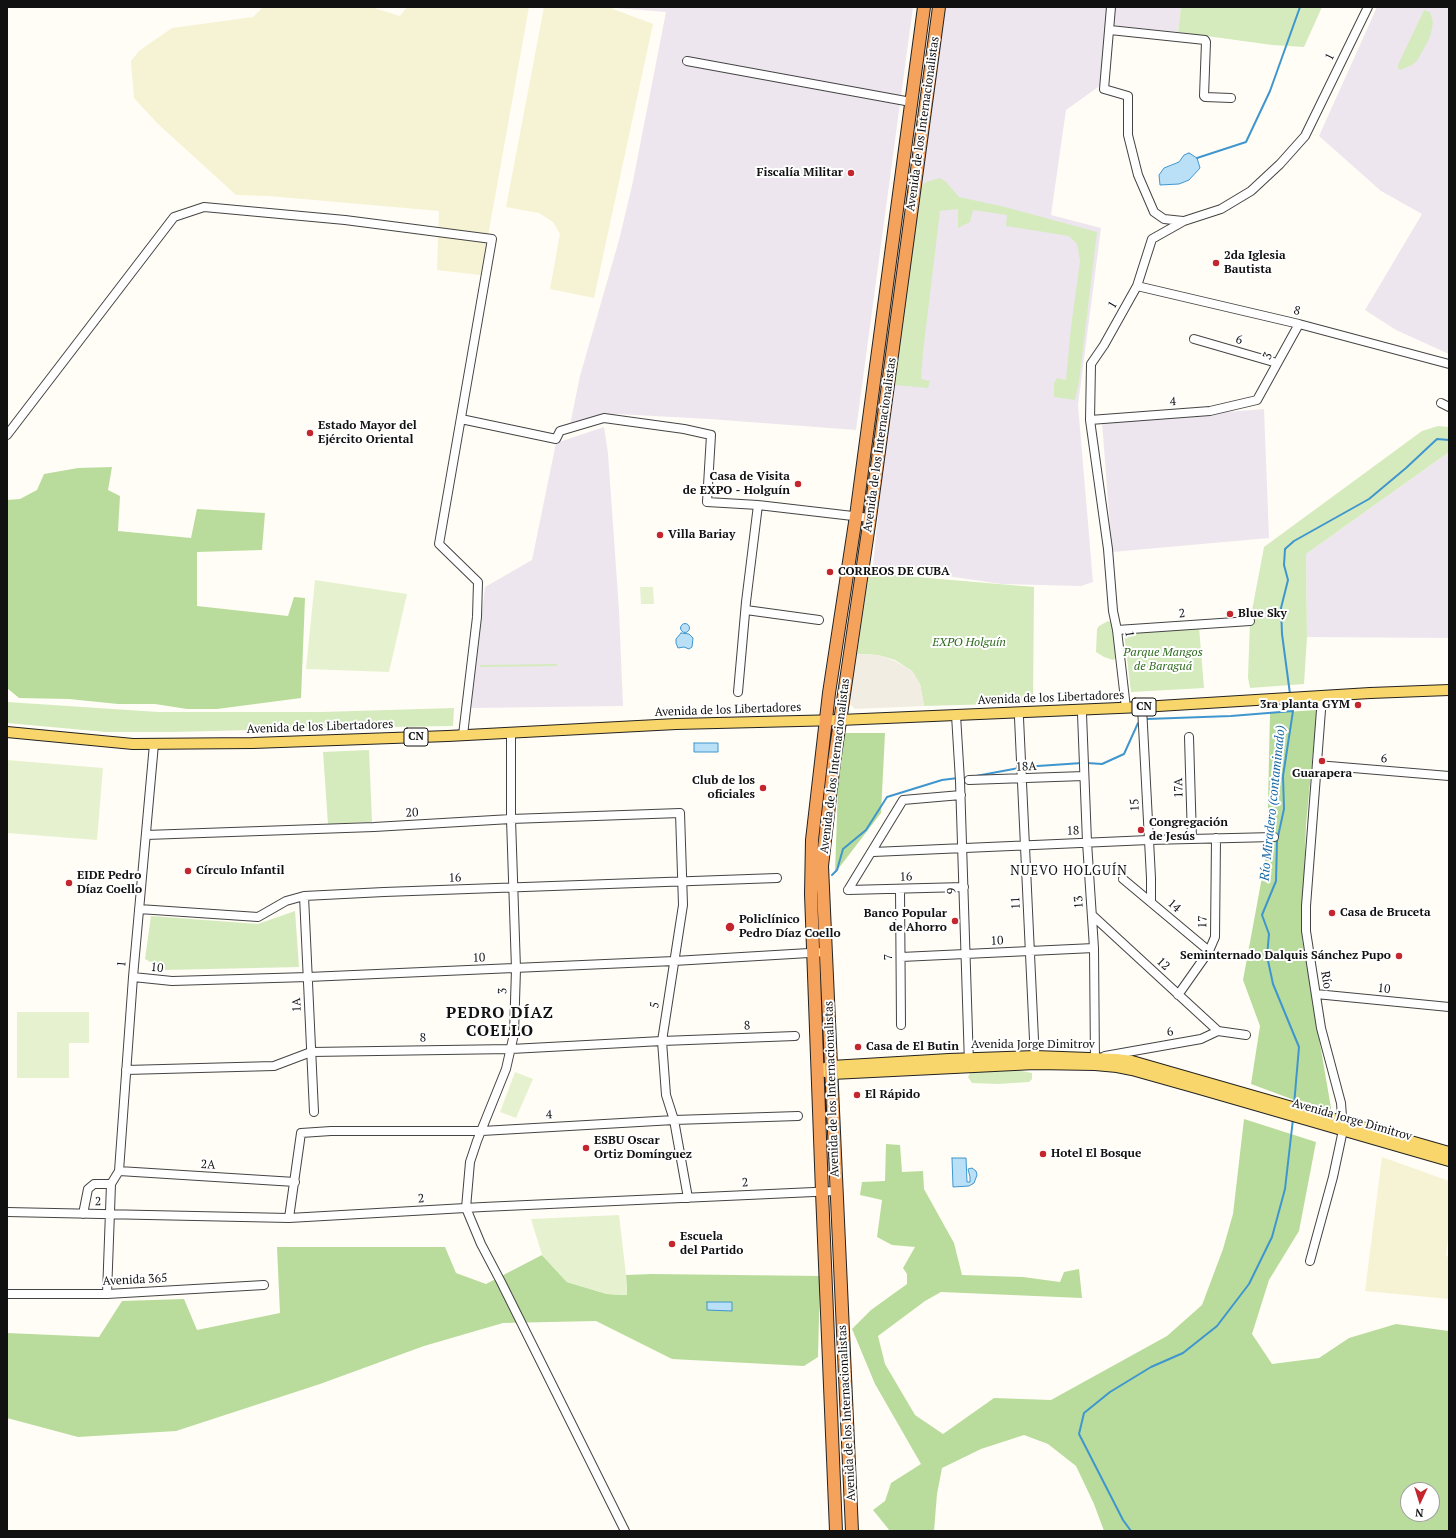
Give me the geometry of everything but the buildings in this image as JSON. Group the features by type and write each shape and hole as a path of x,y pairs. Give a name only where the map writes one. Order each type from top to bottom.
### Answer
{"highway":[{"name":"Avenida de los Internacionalistas","path":"836,1531 811,889 812,840 826,720 856,516 924,7"},
{"name":"Avenida de los Internacionalistas","path":"852,1531 822,866 834,762 870,518 939,7"}],"main road":[{"name":"Avenida de los Libertadores","path":"7,732 133,744 253,743 463,735 676,724 840,720 1126,708 1370,693 1449,690"},
{"name":"Avenida Jorge Dimitrov","path":"818,1070 1035,1060 1132,1062 1276,1107 1343,1126 1449,1161"},
{"name":"Avenida Jorge Dimitrov","path":"1343,1126 1449,1152"}],"street":[{"path":"1111,7 1104,89 1128,96 1128,135 1138,176 1154,212 1164,219 1184,221"},
{"name":"1","path":"1126,708 1117,630 1113,611 1108,550 1090,420 1091,364 1104,345 1138,286 1152,239 1184,221 1221,209 1251,191 1280,164 1305,136 1368,7"},
{"path":"1110,30 1205,40 1204,96 1231,98"},
{"path":"687,61 911,102"},
{"path":"7,435 174,217 204,207 345,220 492,238 439,544 478,582 477,616 463,735"},
{"name":"8","path":"1138,286 1299,324 1449,364"},
{"name":"3","path":"1257,400 1299,324"},
{"name":"6","path":"1194,339 1277,363"},
{"name":"4","path":"1090,420 1210,411 1257,400"},
{"path":"1441,403 1449,407"},
{"path":"461,419 556,439 560,431 604,418 684,429 711,435 707,502 758,504 870,518"},
{"path":"738,692 758,504"},
{"path":"746,610 819,620"},
{"name":"2","path":"1117,630 1250,621"},
{"name":"Río","path":"1310,1261 1333,1177 1343,1126 1341,1103 1321,1028 1306,930 1306,906 1322,697"},
{"name":"15","path":"1142,707 1151,902"},
{"name":"13","path":"1082,714 1087,842 1094,948 1096,1061"},
{"name":"9","path":"956,715 963,848 969,1063"},
{"name":"11","path":"1019,718 1035,1060"},
{"name":"3","path":"511,732 511,819 516,968 514,1034 506,1069 470,1162 466,1208 481,1244 625,1531"},
{"name":"17A","path":"1190,737 1192,839"},
{"name":"1","path":"107,1294 111,1184 119,1171 133,977 154,744"},
{"name":"6","path":"1317,765 1449,776"},
{"name":"18A","path":"969,780 1084,776"},
{"path":"872,852 901,802 905,799 960,795"},
{"name":"20","path":"146,836 374,827 511,819 680,813"},
{"name":"5","path":"680,813 683,904 662,1041 666,1095 674,1120 688,1198"},
{"name":"18","path":"872,852 1087,842 1274,837"},
{"name":"17","path":"1178,995 1208,951 1215,933 1216,838"},
{"name":"16","path":"872,852 848,890 964,887"},
{"name":"16","path":"139,909 258,917 286,901 304,896 777,878"},
{"name":"14","path":"1123,879 1208,951"},
{"name":"7","path":"900,889 901,1025"},
{"name":"1A","path":"304,896 314,1112"},
{"name":"12","path":"1092,915 1218,1031"},
{"name":"10","path":"901,958 1094,948"},
{"name":"10","path":"133,977 172,981 308,977 674,961 826,952"},
{"name":"10","path":"1316,994 1449,1007"},
{"path":"1218,1031 1246,1035"},
{"name":"6","path":"1096,1061 1201,1039 1218,1031"},
{"name":"8","path":"126,1070 274,1066 311,1052 511,1049 795,1036"},
{"name":"4","path":"295,1182 301,1133 331,1131 482,1131 674,1120 798,1116"},
{"name":"2A","path":"119,1171 295,1182"},
{"path":"289,1218 295,1182"},
{"path":"83,1214 88,1189 94,1184 111,1184"},
{"name":"2","path":"7,1212 289,1218 466,1208 836,1191"},
{"name":"Avenida 365","path":"7,1294 107,1294 264,1286"}],"shaded area":[{"path":"263,7 371,7 400,16 407,7 529,7 481,275 437,270 439,211 269,196 236,195 158,124 134,98 131,61 139,51 172,28 253,17"},
{"path":"544,7 613,7 613,9 653,24 594,298 550,289 560,234 553,222 539,213 506,207"},
{"path":"616,7 913,7 856,430 617,414 583,419 570,425 580,376 619,240 632,186 666,12"},
{"path":"943,7 1181,7 1178,32 1109,25 1101,85 1066,110 1051,215 1101,228 1078,405 1093,582 1081,586 1001,584 873,565 892,378"},
{"path":"1377,7 1449,7 1449,354 1396,330 1365,310 1422,214 1381,191 1319,136"},
{"path":"1264,409 1269,538 1112,552 1102,422"},
{"path":"604,427 608,453 619,610 623,706 471,708 485,587 532,560 556,443"},
{"path":"1449,452 1449,638 1307,637 1306,554"},
{"path":"857,654 878,655 895,661 912,671 920,684 924,706 855,709 849,703"},
{"path":"1382,1157 1449,1181 1449,1229 1446,1256 1449,1257 1449,1299 1365,1291"}],"green space":[{"path":"1181,7 1322,7 1304,47 1272,45 1178,32"},
{"path":"1424,10 1430,12 1433,22 1429,39 1417,61 1400,70 1398,65"},
{"path":"940,178 946,182 959,197 1005,207 1097,232 1079,382 1075,400 1054,397 1054,383 1057,378 1066,380 1071,327 1080,261 1077,244 1069,236 1006,226 1007,215 973,210 970,222 958,228 958,209 940,211 921,379 930,381 928,388 895,385 920,187 926,182"},
{"path":"1438,426 1449,427 1449,452 1306,554 1307,637 1304,684 1250,688 1248,678 1250,621 1264,547 1422,431"},
{"path":"112,467 108,490 120,496 118,531 191,538 197,509 265,513 262,550 197,552 197,606 288,616 294,597 305,598 301,698 217,709 187,709 155,704 118,704 69,699 19,698 7,688 7,500 20,499 37,490 44,474 78,468"},
{"name":"EXPO Holguín","path":"869,573 1034,587 1033,703 924,706 920,684 912,671 895,660 878,655 857,654"},
{"path":"315,580 407,594 389,672 306,669"},
{"path":"640,587 653,587 654,604 641,604"},
{"path":"1108,621 1113,623 1116,643 1116,658 1113,660 1096,652 1097,629 1099,626"},
{"name":"Parque Mangos de Baraguá","path":"1199,627 1204,688 1131,692 1124,633"},
{"path":"557,664 557,666 480,667 480,665"},
{"path":"7,702 158,712 322,712 454,708 453,726 106,732 7,723"},
{"path":"1317,710 1306,825 1302,938 1332,1114 1251,1084 1260,1026 1243,980 1267,850 1270,713"},
{"path":"844,733 885,733 881,813 835,873 838,786"},
{"path":"369,750 372,822 328,824 323,752"},
{"path":"7,760 103,768 97,840 7,833"},
{"path":"295,911 299,967 165,970 145,959 151,916 258,924"},
{"path":"17,1012 89,1012 89,1043 69,1043 69,1078 17,1078"},
{"path":"1016,1070 1032,1073 1032,1079 1029,1082 998,1084 972,1083 968,1077 971,1071"},
{"path":"515,1072 533,1079 516,1118 500,1112"},
{"path":"1244,1119 1316,1142 1299,1231 1269,1280 1252,1334 1272,1364 1319,1358 1349,1338 1396,1324 1449,1331 1449,1531 1104,1531 1094,1504 1076,1466 1048,1444 1024,1435 981,1449 942,1468 937,1494 934,1531 890,1531 873,1510 885,1501 891,1483 921,1464 875,1384 852,1329 871,1310 907,1284 907,1274 903,1268 915,1247 892,1245 877,1237 882,1200 860,1195 862,1182 885,1181 886,1144 900,1145 902,1172 923,1171 924,1189 954,1243 962,1275 1023,1277 1060,1282 1064,1272 1079,1269 1082,1298 941,1292 925,1301 878,1336 885,1364 915,1415 943,1434 994,1398 1051,1400 1167,1336 1202,1305 1223,1249 1233,1214"},
{"path":"619,1215 627,1295 607,1294 567,1282 542,1255 531,1219"},
{"path":"277,1247 445,1247 456,1273 486,1284 542,1255 567,1282 607,1294 627,1295 626,1275 820,1276 818,1357 804,1366 672,1359 596,1321 503,1323 424,1346 320,1384 176,1431 78,1437 7,1418 7,1333 99,1337 122,1301 184,1299 197,1330 280,1313"}],"water":[{"path":"1189,153 1197,158 1200,168 1189,180 1179,184 1160,185 1159,175 1164,168 1179,162 1184,155"},
{"path":"685,623 690,628 685,633 680,628"},
{"path":"681,633 689,634 693,638 692,647 689,649 684,647 678,648 676,639"},
{"path":"694,743 718,743 718,752 694,752"},
{"path":"952,1158 966,1158 967,1182 970,1182 968,1169 972,1168 976,1171 977,1175 974,1183 969,1186 953,1187"},
{"path":"707,1302 732,1302 732,1311 707,1310"}],"waterway":[{"path":"1197,158 1246,142 1270,91 1300,7"},
{"name":"Río Miradero (contaminado)","path":"1290,694 1282,634 1281,608 1288,580 1284,565 1285,549 1294,541 1369,499 1406,468 1437,439 1449,440"},
{"name":"Río Miradero (contaminado)","path":"1291,701 1293,711 1283,776 1284,809 1277,841 1276,881 1262,915 1269,934 1267,956 1273,984 1299,1047 1294,1105"},
{"path":"1147,719 1231,716 1293,711"},
{"path":"1087,763 1102,764 1124,754 1138,723"},
{"path":"1023,767 1082,763"},
{"path":"976,776 1019,768"},
{"path":"832,875 837,870 843,849 866,830 887,797 942,780 958,778"},
{"name":"Río Miradero (contaminado)","path":"1131,1531 1123,1520 1079,1434 1084,1413 1110,1392 1151,1367 1183,1353 1217,1326 1249,1284 1272,1237 1285,1189 1293,1119"}],"place":[{"name":"Fiscalía Militar","path":"851,173"},
{"name":"2da Iglesia Bautista","path":"1216,263"},
{"name":"Estado Mayor del Ejército Oriental","path":"310,433"},
{"name":"Casa de Visita de EXPO - Holguín","path":"798,484"},
{"name":"Villa Bariay","path":"660,535"},
{"name":"CORREOS DE CUBA","path":"830,572"},
{"name":"Blue Sky","path":"1230,614"},
{"name":"3ra planta GYM","path":"1358,705"},
{"name":"Guarapera","path":"1322,761"},
{"name":"Club de los oficiales","path":"763,788"},
{"name":"Congregación de Jesús","path":"1141,830"},
{"name":"Círculo Infantil","path":"188,871"},
{"name":"EIDE Pedro Díaz Coello","path":"69,883"},
{"name":"Casa de Bruceta","path":"1332,913"},
{"name":"Banco Popular de Ahorro","path":"955,921"},
{"name":"Policlínico Pedro Díaz Coello","path":"730,927"},
{"name":"Seminternado Dalquis Sánchez Pupo","path":"1399,956"},
{"name":"Casa de El Butin","path":"858,1047"},
{"name":"El Rápido","path":"857,1095"},
{"name":"ESBU Oscar Ortiz Domínguez","path":"586,1148"},
{"name":"Hotel El Bosque","path":"1043,1154"},
{"name":"Escuela del Partido","path":"672,1244"}],"district":[{"name":"NUEVO HOLGUÍN","path":"1069,871"},
{"name":"PEDRO DÍAZ COELLO","path":"500,1022"}]}
